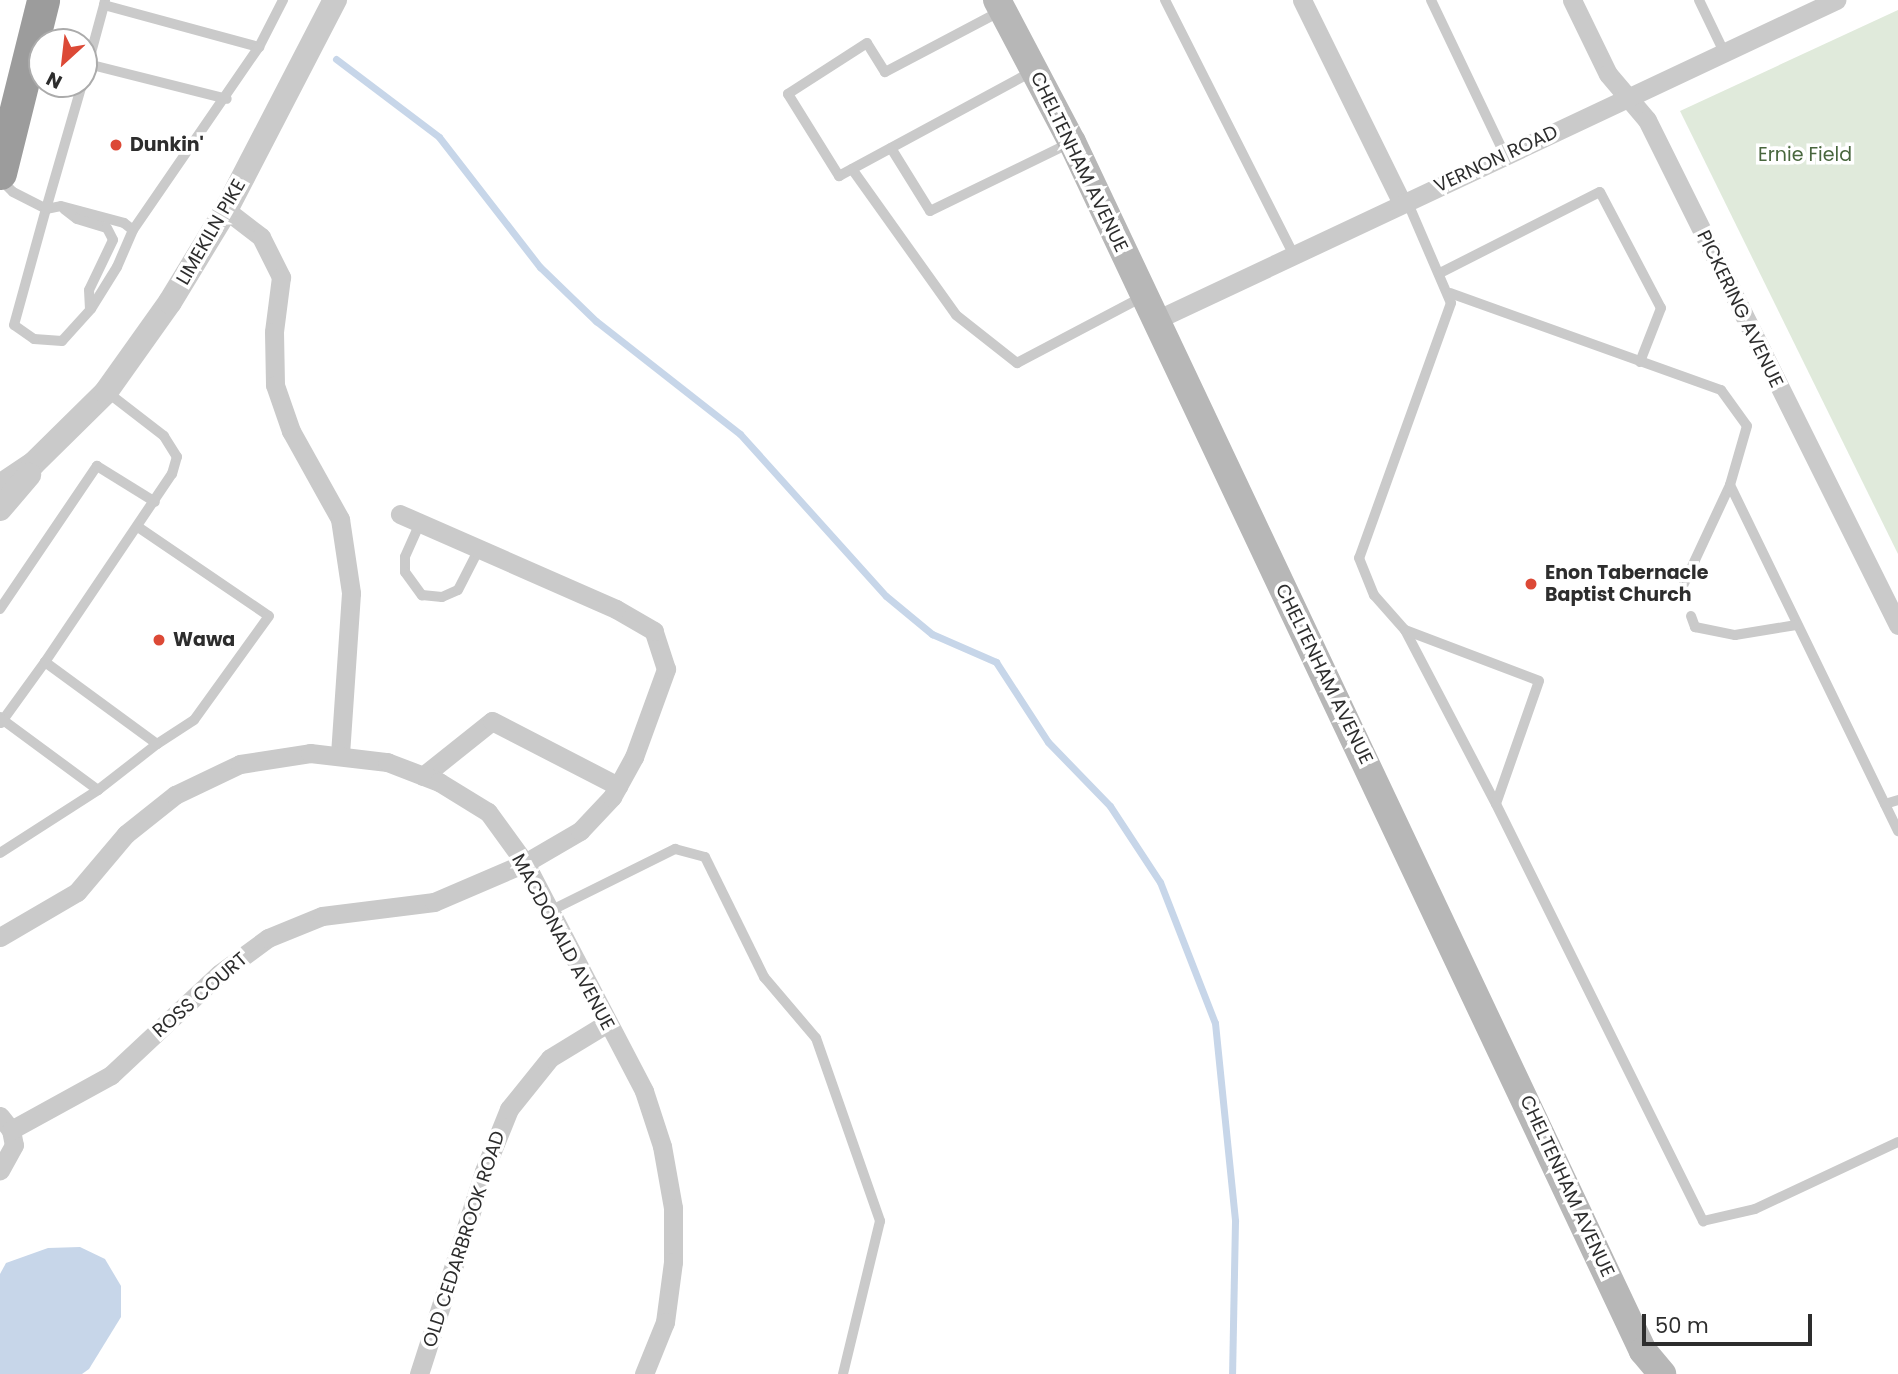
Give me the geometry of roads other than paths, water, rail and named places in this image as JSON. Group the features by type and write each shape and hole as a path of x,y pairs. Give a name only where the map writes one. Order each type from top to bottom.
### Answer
{"highway":[{"path":"39,28 43,0"},
{"path":"0,173 28,80"}],"main road":[{"name":"CHELTENHAM AVENUE","path":"1000,5 1072,142 1644,1363 1662,1374"}],"street":[{"name":"LIMEKILN PIKE","path":"0,486 33,464 106,392 170,302 226,210 335,0"},
{"path":"1302,0 1404,202"},
{"name":"PICKERING AVENUE","path":"1572,0 1608,74 1652,131 1898,625"},
{"name":"VERNON ROAD","path":"1150,308 1293,253 1836,0"},
{"path":"226,210 261,237 281,277 274,332 275,385 291,431 340,519 351,593 340,756"},
{"name":"LIMEKILN PIKE","path":"0,509 55,442"},
{"name":"ROSS COURT","path":"0,1170 12,1154 6,1123 111,1075 219,974 268,938 323,916 434,902 525,863 580,831 618,786 635,757 666,669 654,632 616,608 400,514"},
{"path":"423,776 492,721 618,786"},
{"name":"MACDONALD AVENUE","path":"0,937 77,892 126,835 176,795 240,764 310,753 387,762 423,776 488,812 525,863 606,1024 644,1091 662,1146 673,1208 673,1262 665,1322 644,1374"},
{"name":"OLD CEDARBROOK ROAD","path":"419,1374 484,1171 509,1109 551,1058 606,1024"}],"lane":[{"path":"78,98 14,325 34,339 62,341 90,309 117,267 133,230 228,99 283,0"},
{"path":"1165,0 1293,253"},
{"path":"1431,0 1505,155"},
{"path":"1699,0 1724,52"},
{"path":"97,28 105,2 259,47"},
{"path":"1000,5 885,72 867,43 788,94 839,176 1034,70"},
{"path":"98,66 228,99"},
{"path":"891,148 930,211 1072,142"},
{"path":"852,169 956,315 1017,363 1150,308"},
{"path":"0,179 13,192 46,209 61,206 124,223 133,230"},
{"path":"1440,274 1600,192 1661,308 1640,362"},
{"path":"1404,202 1450,293 1449,313 1359,558 1374,595 1405,630 1496,804 1703,1221 1755,1209 1898,1142"},
{"path":"61,206 77,219 107,229 113,240 89,290 90,309"},
{"path":"1450,293 1721,390 1747,426 1730,485 1681,590 1684,597"},
{"path":"98,790 1,720 45,662 155,502 177,457 164,436 106,392"},
{"path":"0,608 97,466 155,502"},
{"path":"1730,485 1898,831"},
{"path":"420,523 405,564 410,584 422,595 442,597 458,590 480,549"},
{"path":"0,853 98,790 157,744 194,720 269,616 138,527"},
{"path":"1691,616 1695,627 1735,635 1796,625"},
{"path":"1405,630 1539,681 1496,804"},
{"path":"45,662 157,744"},
{"path":"1885,804 1898,800"},
{"path":"550,911 675,849 705,857 764,977 816,1038 880,1221 843,1374"}],"water":[{"path":"80,1247 105,1259 121,1286 121,1317 89,1369 82,1374 0,1374 0,1274 6,1263 48,1248"}],"waterway":[{"path":"336,59 439,137 540,267 596,321 740,434 886,596 932,634 996,662 1048,742 1110,806 1160,882 1215,1023 1235,1221 1232,1374"}],"place":[{"name":"Dunkin'","path":"116,145"},
{"name":"Enon Tabernacle Baptist Church","path":"1531,584"},
{"name":"Wawa","path":"159,640"}],"park label":[{"name":"Ernie Field","path":"1805,155"}]}
